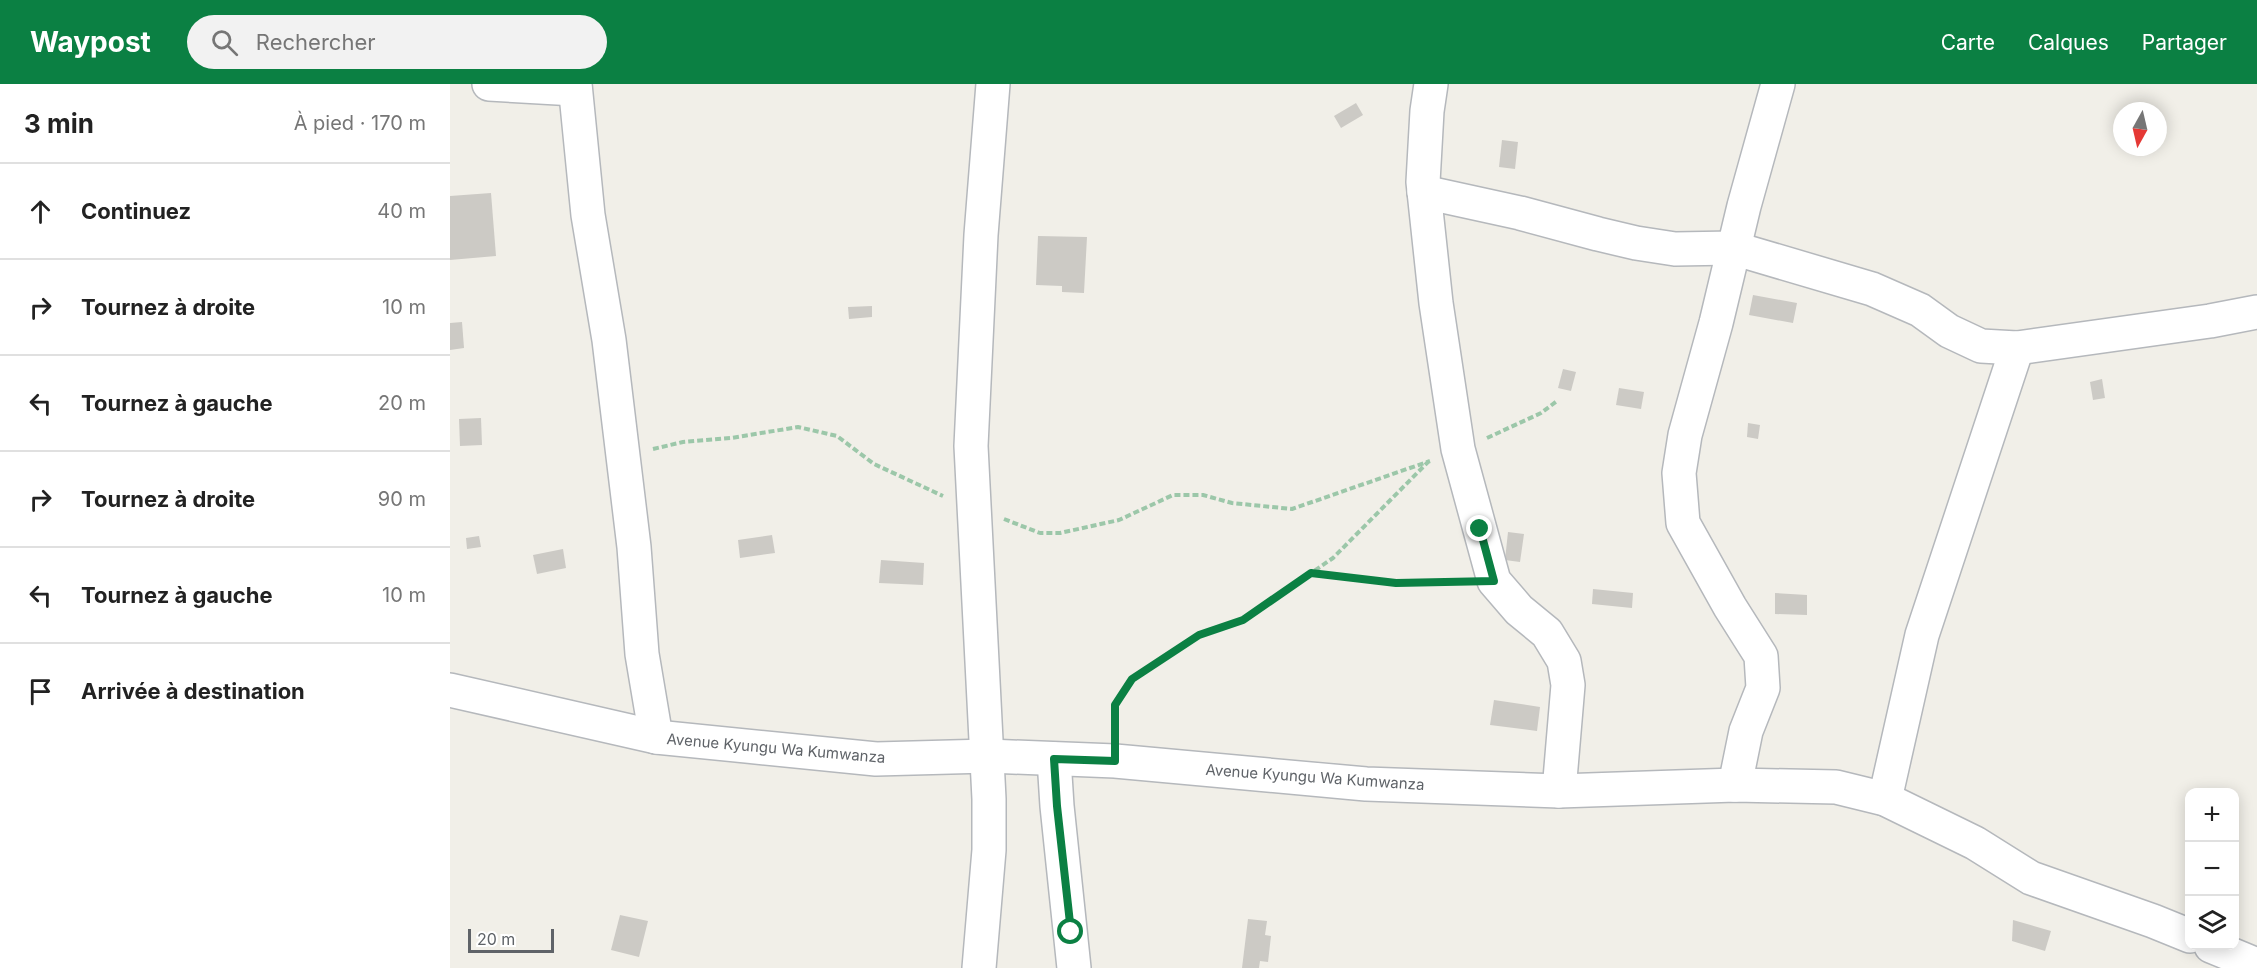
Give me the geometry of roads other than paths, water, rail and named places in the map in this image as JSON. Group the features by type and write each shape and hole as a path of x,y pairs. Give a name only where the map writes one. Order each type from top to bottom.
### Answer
{"street":[{"path":"489,84 575,86 588,215 609,339 634,547 642,654 656,737"},
{"path":"979,968 989,850 988,756 971,446 981,235 993,84"},
{"path":"1431,84 1423,182 1436,303 1458,449 1494,581 1519,610 1547,633 1564,661 1568,685 1559,790"},
{"path":"1735,785 1746,731 1763,688 1761,656 1730,607 1683,523 1679,473 1685,435 1778,84"},
{"path":"1424,192 1520,213 1636,243 1675,249 1733,248 1872,289 1920,310 1949,331 1981,346 2017,348 2199,323 2257,312"},
{"path":"1885,799 1922,635 2017,348"},
{"name":"Avenue Kyungu Wa Kumwanza","path":"450,690 656,737 876,759 988,756 1115,761 1366,784 1559,790 1735,785 1836,787 1885,799 1975,843 2031,878 2185,934"},
{"path":"1054,759 1074,968"},
{"path":"2222,950 2257,965"}]}
